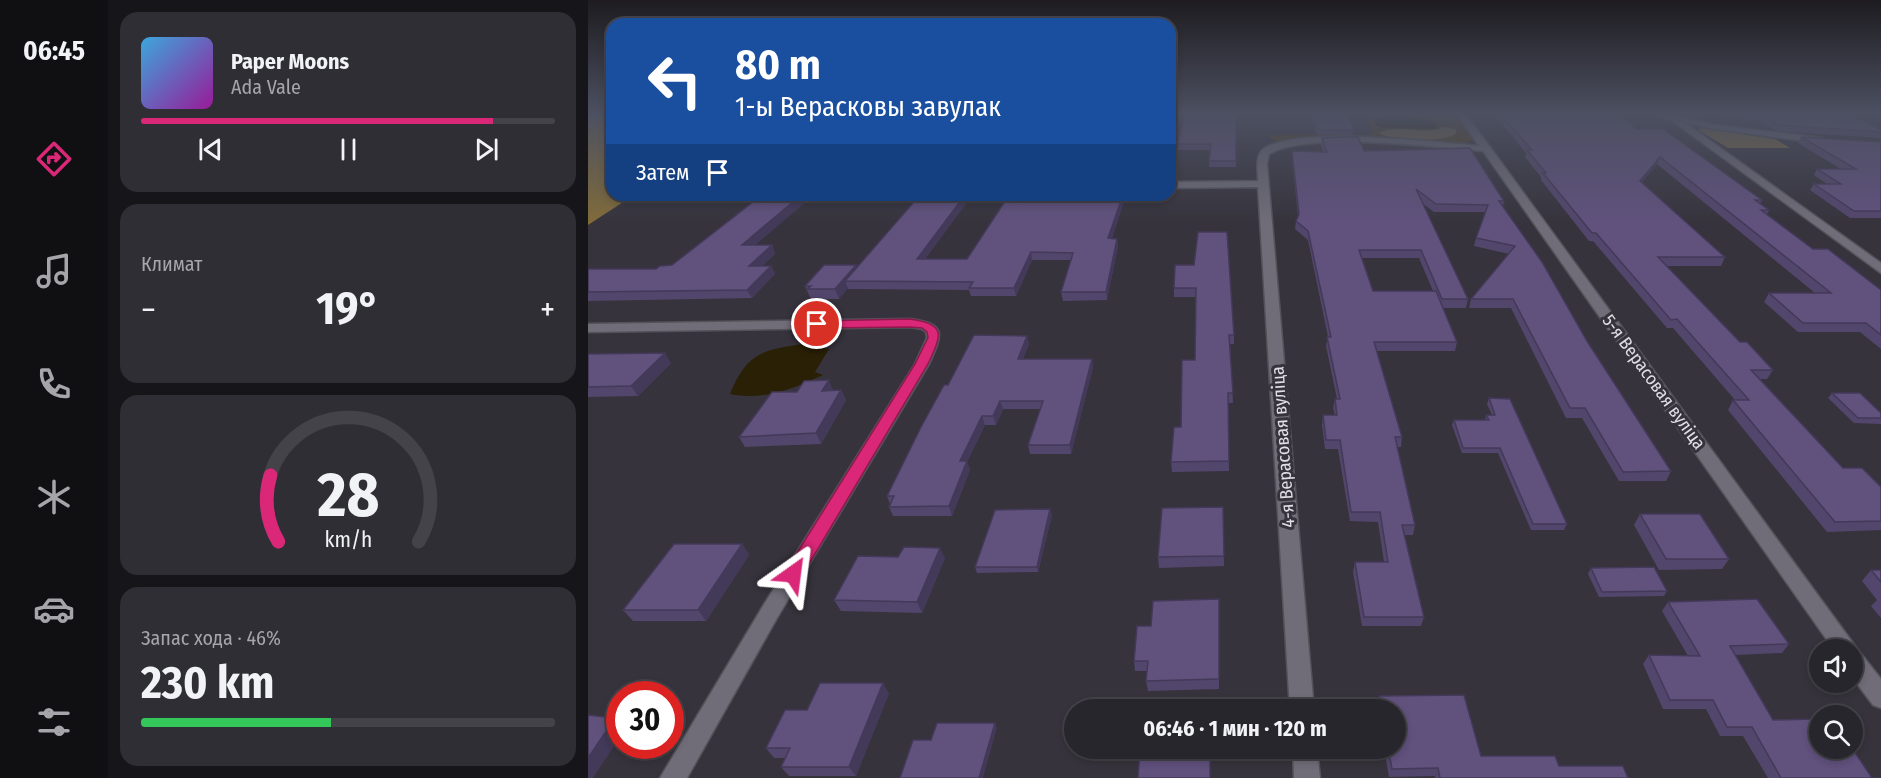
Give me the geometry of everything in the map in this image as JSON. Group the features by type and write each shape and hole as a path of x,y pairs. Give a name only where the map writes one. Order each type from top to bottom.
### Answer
{"street":[{"name":"4-я Верасовая вуліца","path":"1269,150 1263,159 1263,184 1301,699"},
{"name":"5-я Верасовая вуліца","path":"1488,150 1839,639"},
{"path":"1717,150 1881,269"},
{"path":"1176,185 1263,184"},
{"path":"588,328 910,323 926,325 933,331 934,338 922,364 770,612 674,778"},
{"path":"1863,673 1881,697"},
{"path":"1306,759 1307,778"}],"shaded area":[{"path":"588,150 606,150 606,201 625,201 588,225"},
{"path":"803,344 829,349 815,372 823,375 789,389 766,395 730,394 743,370 758,356 777,349"}],"building":[{"path":"1210,150 1236,150 1236,161 1209,161"},
{"path":"1471,150 1504,201 1499,201 1542,262 1587,341 1671,471 1623,472 1585,408 1570,408 1513,299 1471,299 1515,246 1476,238 1488,205 1436,204 1416,189 1468,299 1442,299 1421,250 1359,250 1373,291 1436,291 1457,342 1374,342 1402,437 1395,437 1415,525 1402,525 1424,617 1364,617 1355,562 1388,562 1380,512 1351,512 1340,440 1326,440 1323,415 1337,415 1335,399 1340,399 1327,337 1331,337 1308,231 1296,221 1299,214 1292,151"},
{"path":"1527,150 1693,150 1762,200 1755,200 1769,210 1761,210 1813,249 1828,249 1881,290 1881,335 1866,323 1803,323 1769,293 1831,293 1660,157 1640,181 1725,257 1658,257 1740,342 1747,342 1773,370 1751,370 1843,468 1862,468 1881,487 1881,521 1835,522 1733,400 1749,400 1677,319 1671,320 1596,233 1592,233 1543,173 1546,173"},
{"path":"1824,150 1881,150 1881,211 1854,211 1814,184 1841,184 1817,169 1856,169"},
{"path":"754,201 794,201 742,245 772,245 749,266 771,266 747,290 588,292 588,269 656,269 660,266 672,265"},
{"path":"915,201 960,201 917,259 967,259 1005,201 1121,201 1108,238 1117,239 1106,292 1061,292 1073,253 1031,252 1014,288 969,288 973,282 845,281"},
{"path":"1198,232 1227,232 1234,335 1229,335 1233,393 1228,393 1229,461 1171,462 1174,427 1181,427 1182,360 1195,360 1196,288 1174,288 1175,265 1194,265"},
{"path":"824,265 856,265 835,289 807,289 811,286 805,286"},
{"path":"974,335 1027,336 1018,359 1092,359 1070,445 1028,445 1043,401 1000,401 993,416 982,416 960,461 967,461 949,506 889,507 894,496 887,496 921,427 944,385 948,385"},
{"path":"665,353 631,386 588,387 588,354"},
{"path":"829,380 822,391 841,390 816,433 739,437 772,392 797,392 804,381"},
{"path":"1832,393 1860,393 1881,413 1881,418 1858,418"},
{"path":"1489,398 1510,399 1567,524 1533,524 1500,448 1463,448 1454,420 1489,420 1486,415 1495,415"},
{"path":"1223,507 1224,556 1158,557 1162,508"},
{"path":"1050,509 1037,567 975,567 995,510"},
{"path":"1640,514 1700,514 1729,559 1666,559"},
{"path":"674,544 742,544 698,610 623,610"},
{"path":"904,547 940,548 917,602 834,600 858,556 898,557"},
{"path":"1654,567 1667,591 1602,592 1591,568"},
{"path":"1871,570 1881,570 1881,582"},
{"path":"1219,599 1219,679 1146,681 1148,661 1134,661 1137,626 1151,626 1153,601"},
{"path":"1757,599 1789,644 1730,646 1773,720 1809,719 1809,759 1859,759 1872,778 1781,778 1752,727 1727,727 1713,700 1670,700 1649,655 1700,656 1668,602"},
{"path":"820,683 883,683 849,767 781,767 790,748 766,748 785,710 807,710"},
{"path":"1464,695 1481,756 1555,756 1559,766 1623,766 1628,778 1440,778 1438,768 1392,769 1390,759 1406,759 1406,699 1379,699 1379,696"},
{"path":"588,715 606,717 606,731 588,758"},
{"path":"937,723 995,723 979,778 900,778 913,740 931,740"},
{"path":"1139,759 1210,759 1210,778 1138,778"}],"route":[{"path":"793,574 922,364 934,338 933,331 926,325 910,323 817,324"}]}
